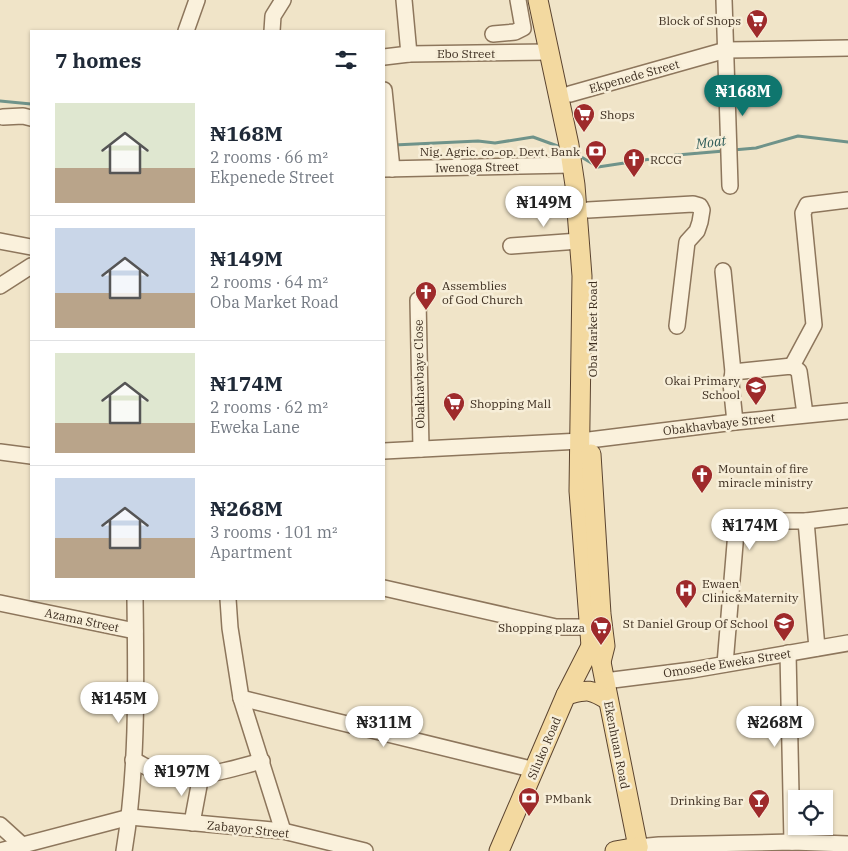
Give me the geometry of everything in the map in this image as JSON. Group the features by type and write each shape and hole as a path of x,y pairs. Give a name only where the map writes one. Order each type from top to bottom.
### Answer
{"main road":[{"name":"Oba Market Road","path":"538,0 575,185 582,276 586,440 605,646 593,645 579,491 586,440 593,276 588,210 581,152 570,94 559,56 548,0"},
{"name":"Ekenhuan Road","path":"593,645 606,691 639,850"},
{"name":"Siluko Road","path":"499,851 566,695 593,645"},
{"path":"566,695 585,690 594,692 606,691"},
{"path":"615,851 639,850"}],"street":[{"path":"186,30 197,0"},
{"path":"272,30 273,16 283,0"},
{"path":"404,0 409,54"},
{"path":"493,34 515,32 522,28 518,0"},
{"path":"724,0 730,186"},
{"name":"Ekpenede Street","path":"570,94 726,50 848,48"},
{"name":"Ebo Street","path":"385,57 409,54 549,52"},
{"path":"385,100 390,148 388,169"},
{"path":"3,117 23,116 30,118"},
{"name":"Iwenoga Street","path":"388,169 571,165"},
{"path":"792,366 814,325 803,213 807,205 848,200"},
{"path":"588,210 693,204 700,206 702,210 697,231 687,242 682,271 677,326"},
{"path":"511,246 579,240"},
{"path":"0,241 30,246"},
{"path":"0,286 30,267"},
{"path":"723,271 733,372 731,383 735,422"},
{"name":"Obakhavbaye Close","path":"418,300 421,449"},
{"path":"733,372 792,366 799,371 805,414"},
{"name":"Obakhavbaye Street","path":"385,451 586,440 805,414 848,411"},
{"path":"0,452 30,456"},
{"path":"725,664 736,532 739,523 754,521 806,521 848,516"},
{"path":"806,521 817,648"},
{"path":"385,588 556,627 593,645"},
{"path":"124,851 130,817 133,760 135,600"},
{"path":"228,600 230,628 241,698 284,831"},
{"name":"Azama Street","path":"0,602 135,631"},
{"name":"Omosede Eweka Street","path":"606,691 725,664 848,643"},
{"path":"788,653 792,842"},
{"path":"241,698 535,770"},
{"path":"133,760 160,773 189,776 262,761"},
{"path":"192,823 201,775"},
{"path":"0,851 130,817"},
{"name":"Zabayor Street","path":"130,817 284,831 365,851"},
{"path":"0,825 22,845"},
{"path":"639,850 659,844 792,842 848,844"}],"waterway":[{"path":"0,101 30,104"},
{"name":"Moat","path":"733,150 756,148 798,136 848,142"},
{"path":"394,145 478,141 495,143 533,137 563,148"},
{"name":"Moat","path":"578,155 598,167 677,155 724,151"}],"place":[{"name":"Block of Shops","path":"757,39"},
{"name":"Shops","path":"584,133"},
{"name":"Nig. Agric. co-op. Devt. Bank","path":"596,170"},
{"name":"RCCG","path":"634,178"},
{"name":"Assemblies of God Church","path":"426,311"},
{"name":"Okai Primary School","path":"756,406"},
{"name":"Shopping Mall","path":"454,422"},
{"name":"Mountain of fire miracle ministry","path":"702,494"},
{"name":"Ewaen Clinic&Maternity","path":"686,609"},
{"name":"St Daniel Group Of School","path":"784,642"},
{"name":"Shopping plaza","path":"601,646"},
{"name":"PMbank","path":"529,817"},
{"name":"Drinking Bar","path":"759,819"}]}
